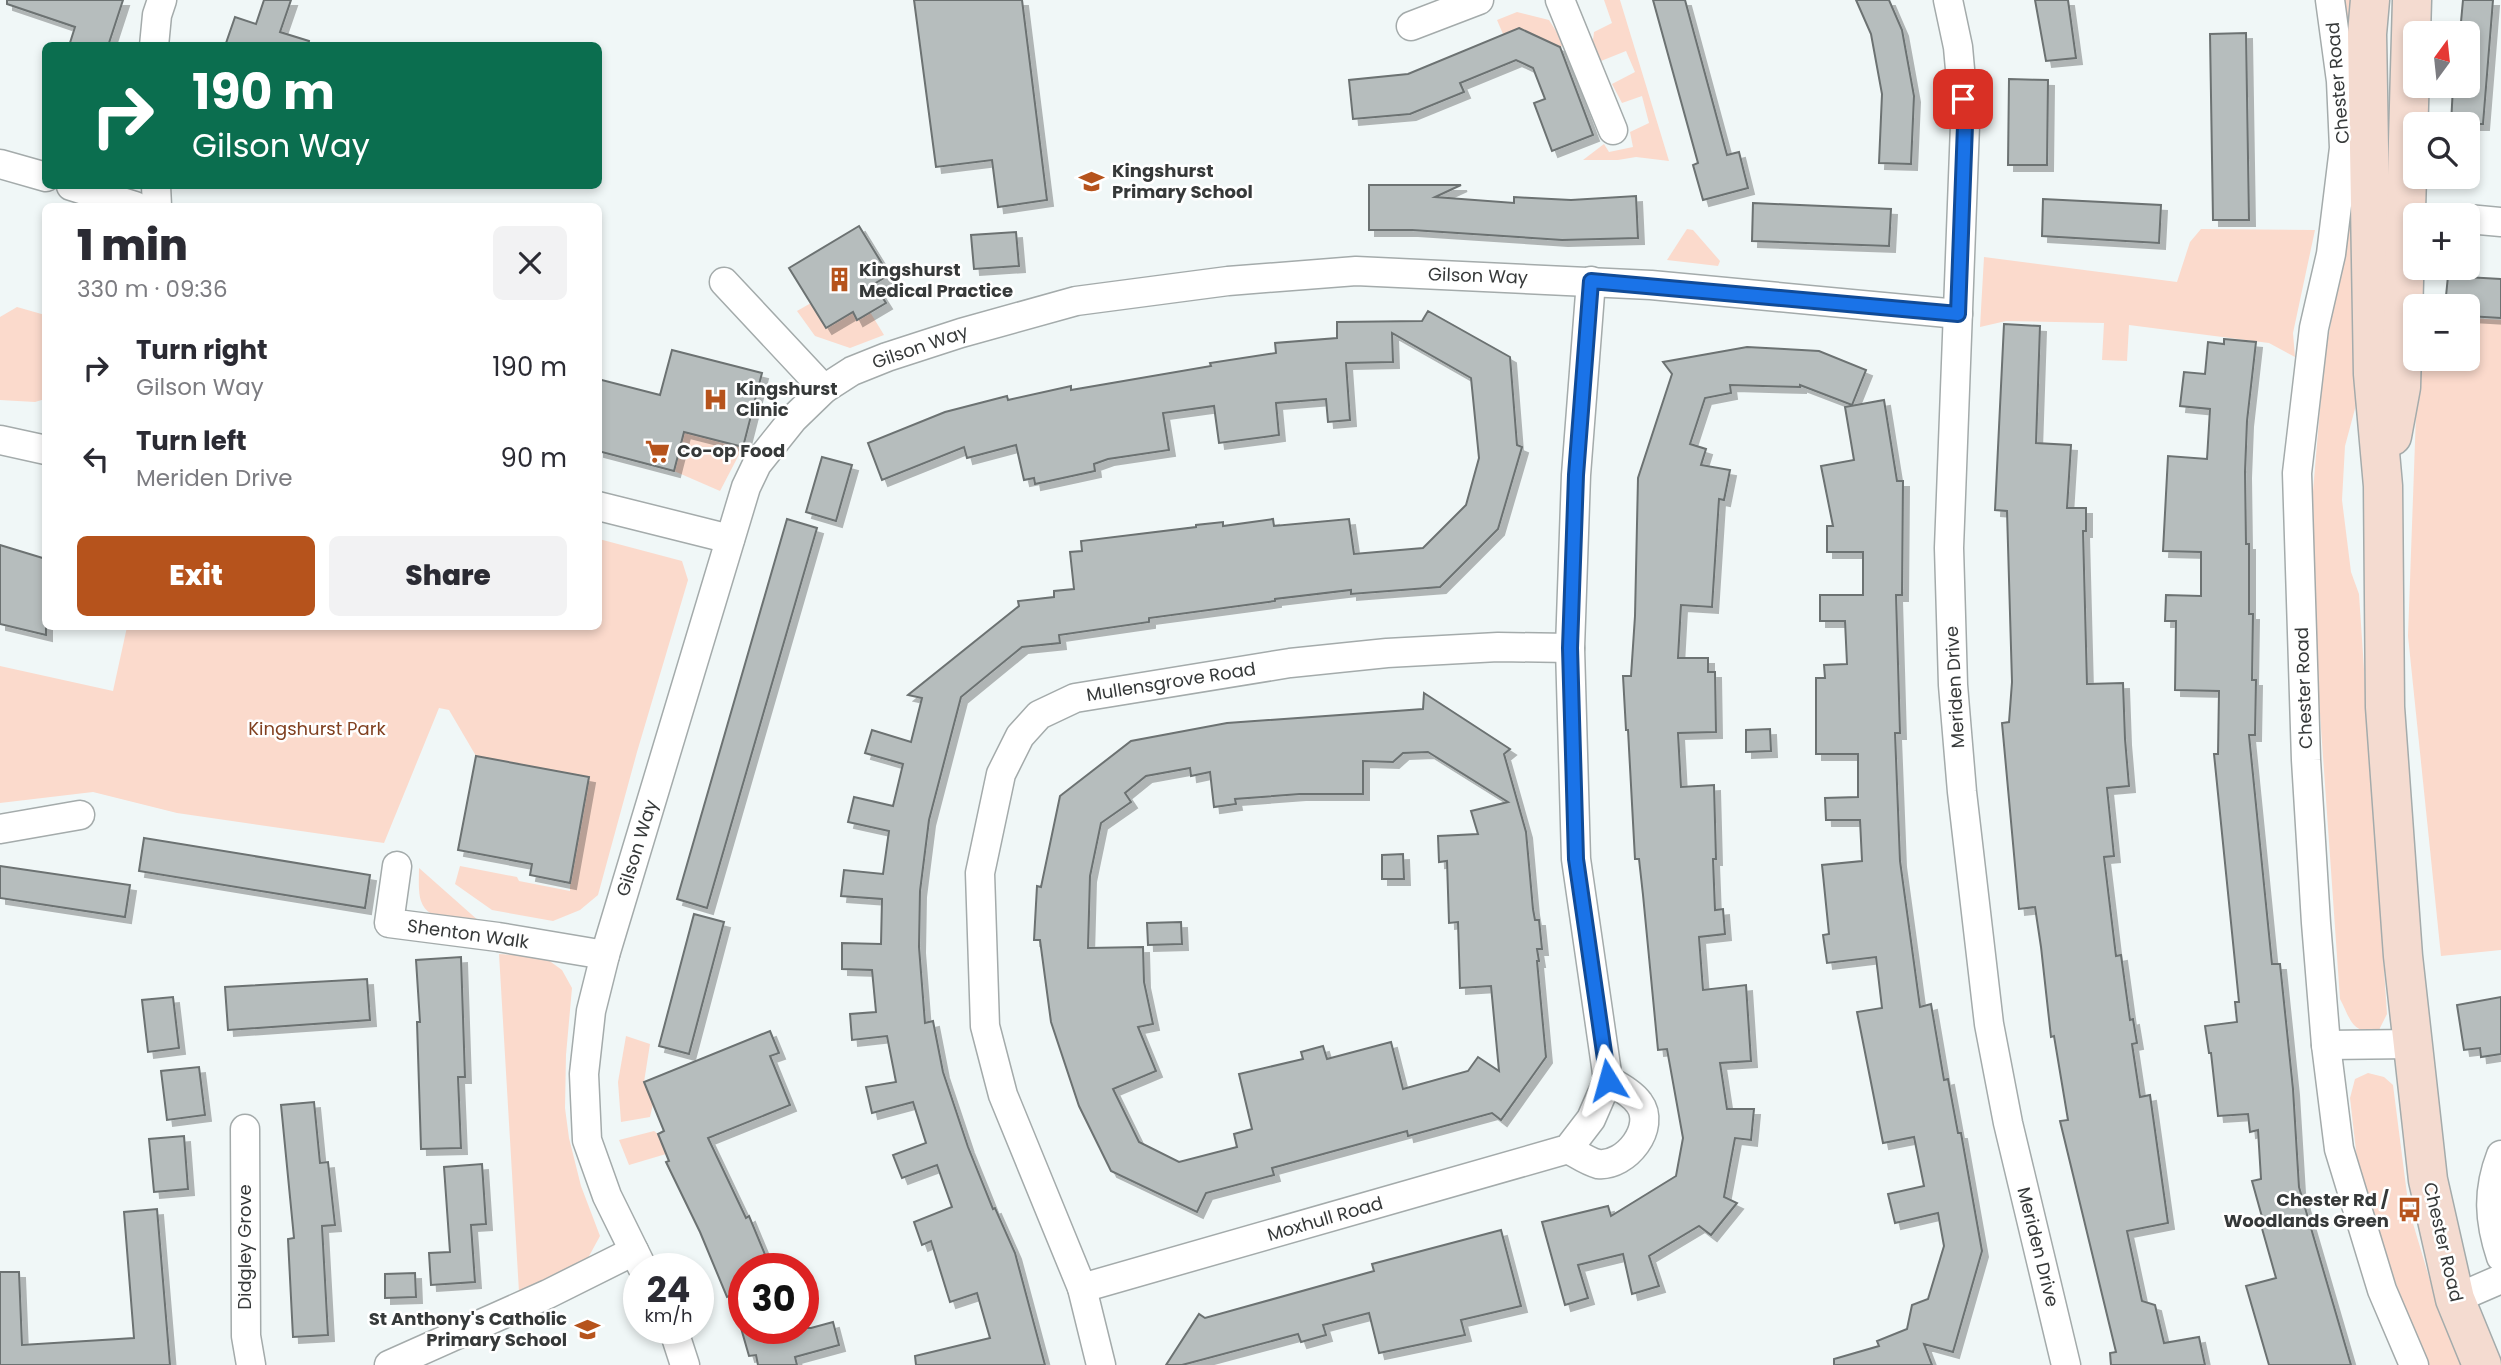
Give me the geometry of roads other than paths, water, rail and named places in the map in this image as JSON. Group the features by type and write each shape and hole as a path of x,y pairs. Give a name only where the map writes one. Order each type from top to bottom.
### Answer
{"main road":[{"name":"Chester Road","path":"2370,0 2367,34 2373,374 2383,486 2385,707 2403,956 2428,1180 2455,1299 2482,1365"},
{"name":"Chester Road","path":"2383,486 2401,387 2412,0"}],"street":[{"path":"154,42 157,15 162,0"},
{"path":"1411,26 1479,0"},
{"path":"1560,0 1613,130"},
{"name":"Meriden Drive","path":"1948,0 1958,47 1965,125 1949,548 1953,685 1962,792 1989,1024 2008,1123 2066,1365"},
{"name":"Chester Road","path":"2330,0 2341,80 2344,148 2331,254 2314,328 2297,473 2306,760 2326,1045 2339,1149 2382,1290 2414,1365"},
{"path":"0,164 42,176"},
{"path":"81,189 125,203"},
{"path":"2480,220 2501,222"},
{"name":"Gilson Way","path":"635,1253 607,1196 587,1140 584,1074 591,1011 605,955 746,487 757,464 793,419 824,389 852,371 887,357 961,332 1076,300 1228,281 1356,271 1591,281 1958,314"},
{"path":"1591,281 1576,475 1570,648 1576,859 1608,1080 1591,1119 1568,1149 1597,1164 1615,1163 1639,1140 1644,1117 1640,1104 1608,1080"},
{"path":"724,282 824,389"},
{"path":"0,440 42,449"},
{"path":"602,507 730,539"},
{"name":"Mullensgrove Road","path":"1101,1365 1082,1288 1003,1095 985,1026 980,873 1001,774 1020,736 1039,715 1075,698 1290,663 1387,653 1498,647 1570,648"},
{"path":"0,829 80,815"},
{"name":"Shenton Walk","path":"397,866 389,923 498,937 605,955"},
{"path":"2326,1045 2413,1044"},
{"name":"Didgley Grove","path":"245,1129 246,1336 251,1365"},
{"name":"Moxhull Road","path":"1082,1288 1568,1149"},
{"path":"2501,1155 2492,1178 2492,1230 2501,1257"},
{"path":"389,1365 548,1294 623,1266"},
{"path":"2455,1299 2501,1279"},
{"path":"678,1344 685,1365"}],"place":[{"name":"Kingshurst Primary School","path":"1092,181"},
{"name":"Kingshurst Medical Practice","path":"839,280"},
{"name":"Kingshurst Clinic","path":"716,399"},
{"name":"Co-op Food","path":"657,451"},
{"name":"Chester Rd / Woodlands Green","path":"2409,1210"},
{"name":"St Anthony's Catholic Primary School","path":"587,1329"}],"park label":[{"name":"Kingshurst Park","path":"317,729"}]}
